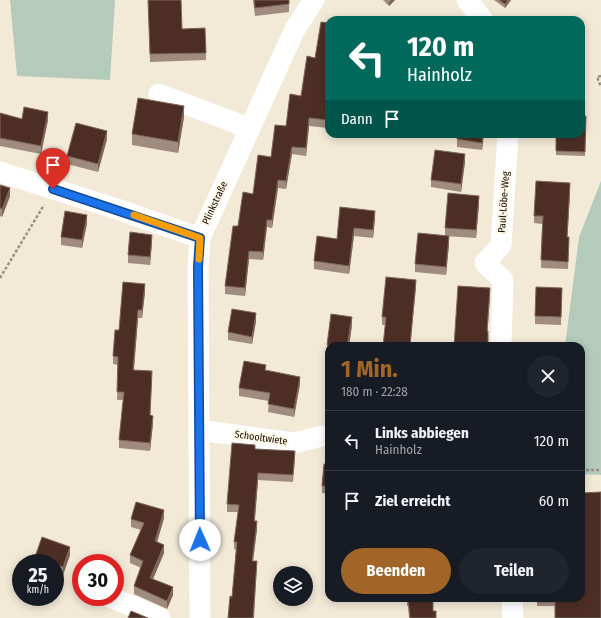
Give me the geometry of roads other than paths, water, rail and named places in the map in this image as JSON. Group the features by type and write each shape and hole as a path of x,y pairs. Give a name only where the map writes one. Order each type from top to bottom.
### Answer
{"street":[{"name":"Plinkstraße","path":"200,618 198,267 200,238 295,28 314,0"},
{"path":"467,0 480,16"},
{"path":"159,94 249,128"},
{"name":"Paul-Löbe-Weg","path":"501,342 503,280 486,263 501,245 508,138"},
{"path":"0,172 200,238"},
{"name":"Schooltwiete","path":"199,430 294,443 322,436"},
{"path":"512,602 513,618"},
{"path":"124,603 160,618"}]}
